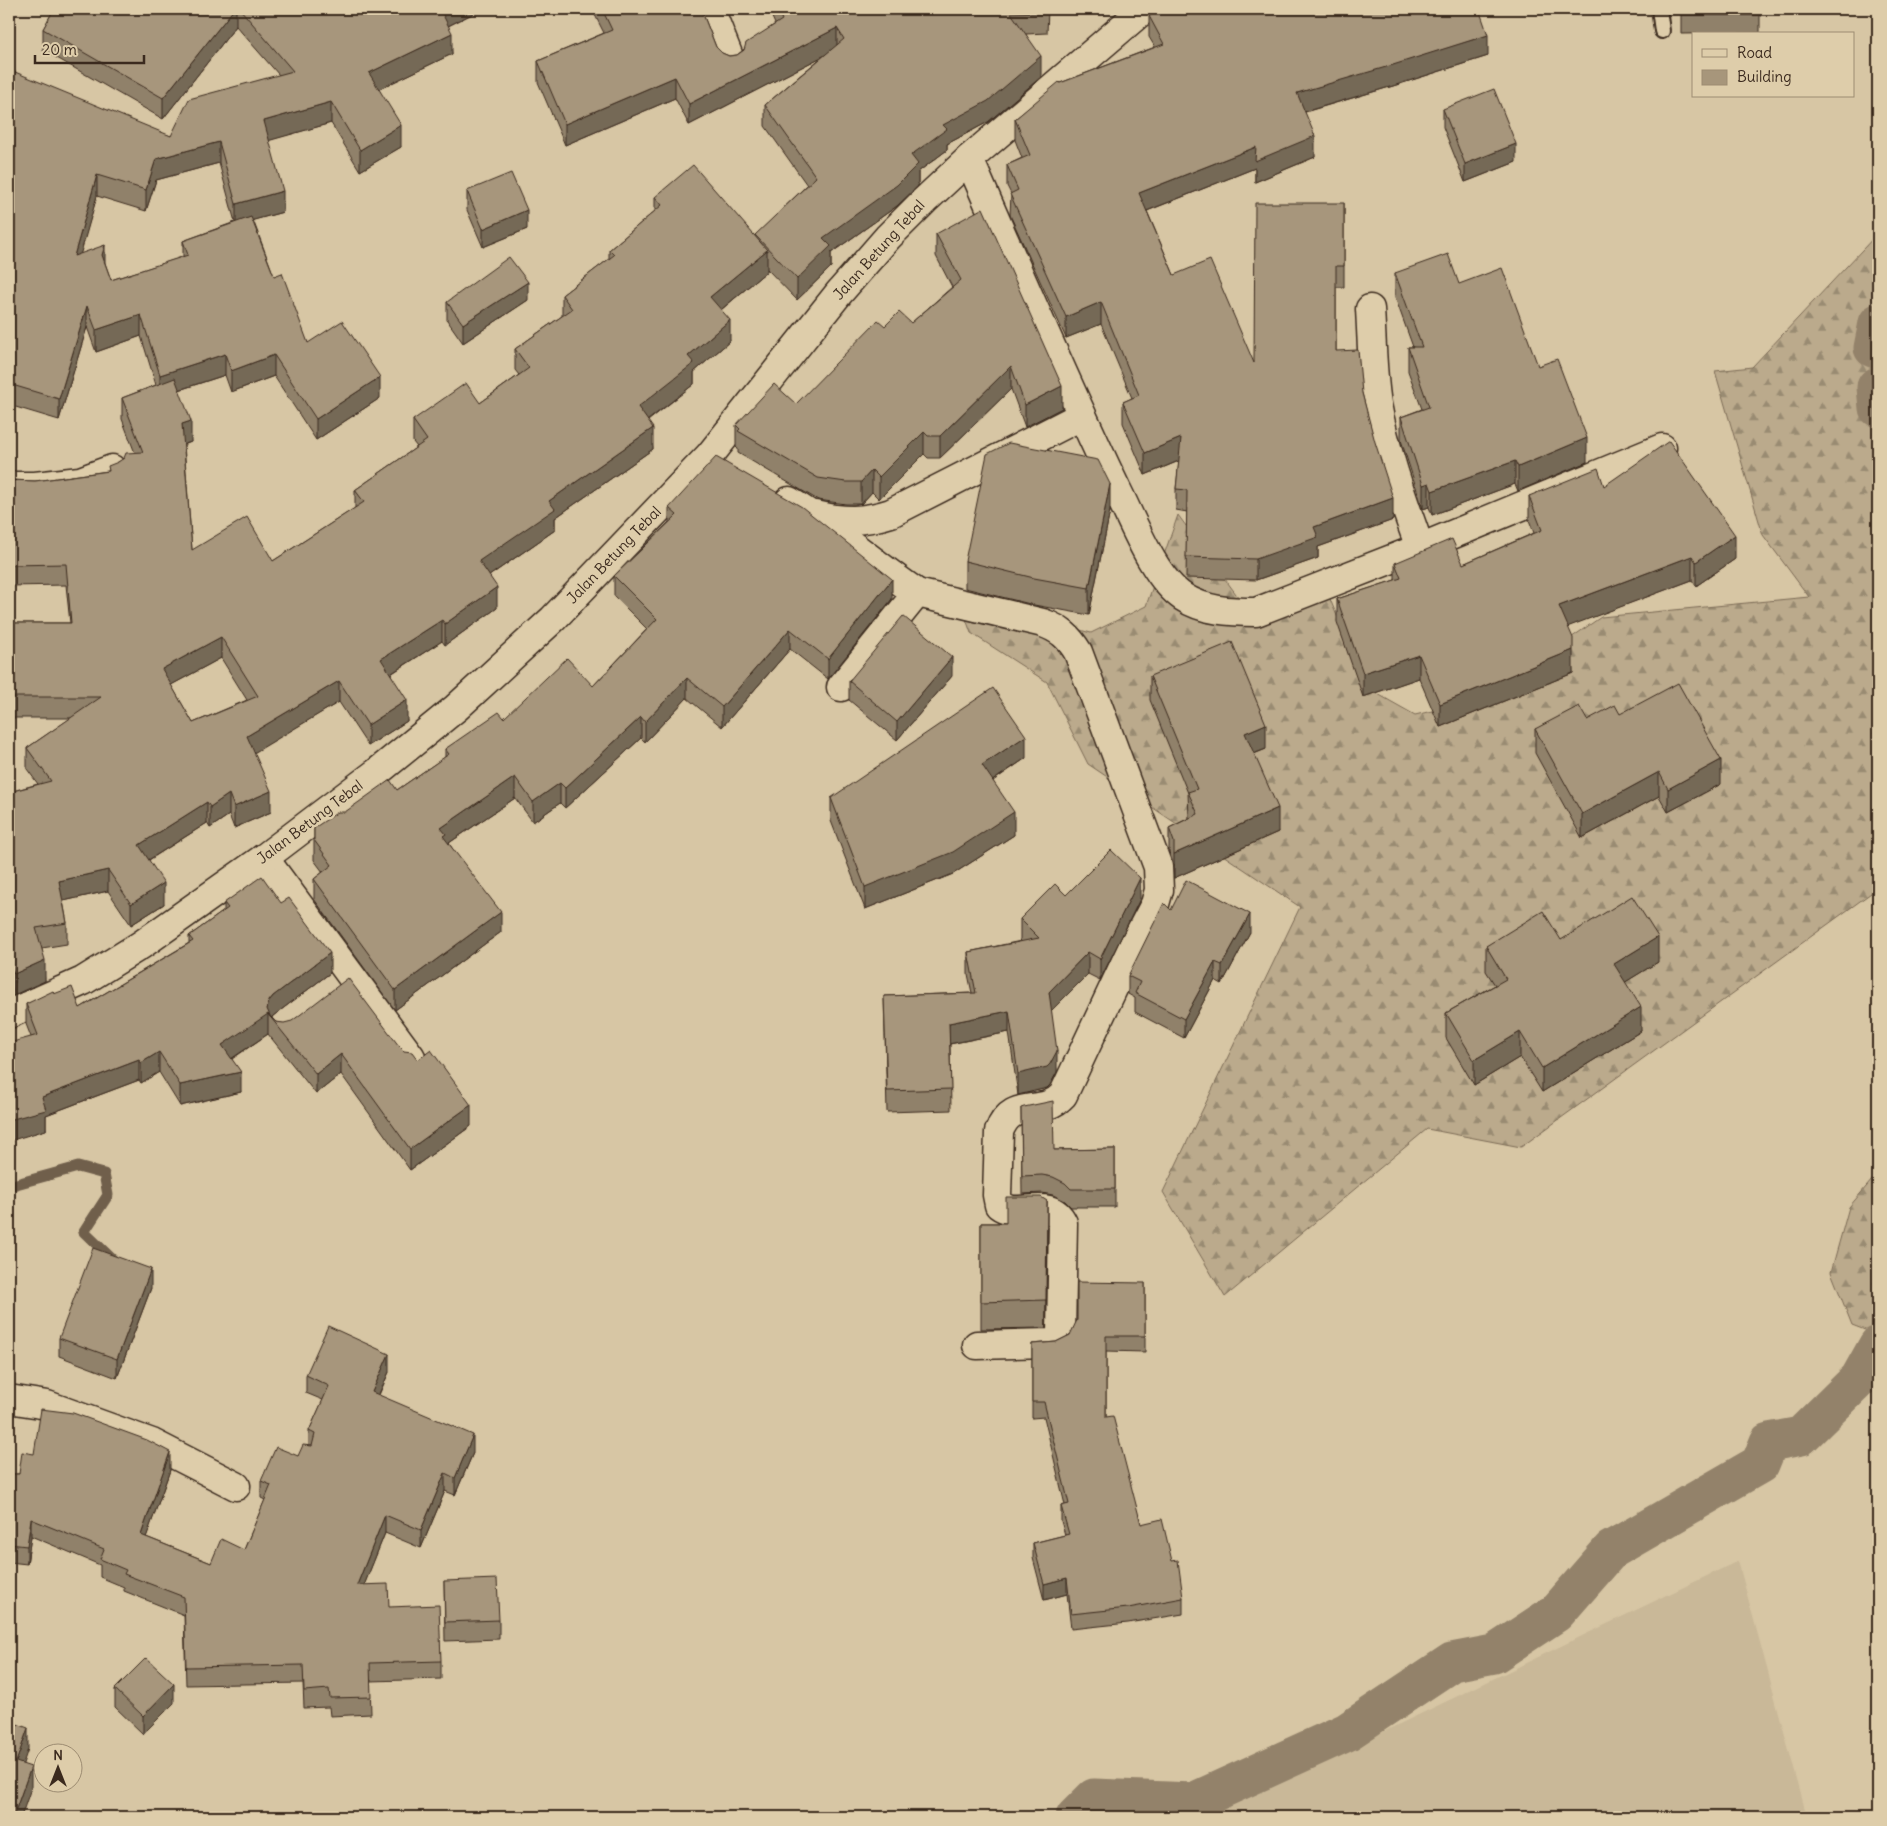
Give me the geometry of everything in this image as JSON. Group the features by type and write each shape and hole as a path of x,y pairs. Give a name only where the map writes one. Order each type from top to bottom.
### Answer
{"street":[{"path":"710,9 731,62"},
{"name":"Jalan Betung Tebal","path":"9,1014 83,981 112,964 264,858 376,773 456,708 552,619 710,455 838,293 912,213 969,159 1144,9"},
{"path":"969,159 1081,416 1154,565 1182,596 1205,607 1228,612 1256,612 1420,548 1662,448"},
{"path":"1370,309 1376,402 1381,426 1388,457 1420,548"},
{"path":"811,514 835,520 854,521 870,520 891,513 1081,416"},
{"path":"710,455 735,470"},
{"path":"9,486 35,486 80,481 112,469"},
{"path":"769,489 811,514 892,576 918,593 1043,623 1059,630 1072,641 1078,652 1160,879 1156,904 1134,944 1063,1095 1058,1101 1050,1104 1016,1110 1007,1115 1002,1122 999,1132 997,1195 1000,1205 1008,1209 1050,1209 1060,1217 1063,1223 1061,1336 1059,1340 1051,1343 977,1344"},
{"path":"841,687 918,593"},
{"path":"264,858 411,1057"},
{"path":"328,994 351,977"},
{"path":"9,1399 47,1406 152,1444 236,1486"}],"lane":[{"path":"1659,9 1662,31"}],"shaded area":[{"path":"1738,1561 1807,1817 1206,1817"}],"green space":[{"path":"1878,233 1878,888 1521,1147 1427,1129 1225,1297 1163,1192 1300,907 1088,764 1047,682 971,633 958,597 1091,633 1146,606 1178,515 1247,609 1327,592 1367,688 1415,715 1483,699 1601,617 1809,597 1763,535 1715,371 1752,367"},
{"path":"1878,1173 1878,1335 1852,1325 1831,1272 1849,1207"}],"building":[{"path":"54,9 234,9 163,98 43,29"},
{"path":"240,9 440,9 452,33 369,73 401,125 360,150 331,102 264,121 283,191 236,204 219,142 156,159 146,190 97,175 74,256 105,245 102,255 111,280 188,255 183,241 251,217 274,276 282,273 308,343 342,321 380,377 316,419 274,355 231,371 225,354 160,375 141,315 96,330 87,306 59,399 9,384 9,87 15,72 171,136 189,99 293,71"},
{"path":"602,9 701,9 716,47 722,53 729,56 737,55 744,50 746,43 782,20 777,9 1047,9 1047,12 1011,13 1041,56 988,101 943,125 947,129 911,155 918,164 897,185 823,238 831,246 797,279 755,235 816,177 765,105 844,39 837,28 689,104 675,77 565,124 538,61 612,30"},
{"path":"1163,9 1479,9 1488,35 1297,93 1315,136 1255,161 1256,147 1139,193 1174,275 1210,260 1254,363 1255,203 1344,203 1344,266 1336,266 1336,351 1358,350 1362,393 1393,498 1314,527 1318,537 1256,559 1186,557 1187,490 1176,489 1181,438 1145,453 1123,402 1139,395 1101,302 1066,317 1010,194 1018,190 1007,165 1030,155 1015,119 1059,82 1164,44 1149,16"},
{"path":"1681,9 1760,9 1760,15 1681,15"},
{"path":"1494,89 1516,144 1465,164 1443,109"},
{"path":"693,165 767,250 710,297 730,320 688,356 694,363 638,407 653,428 549,501 555,509 479,561 497,587 445,624 442,620 381,659 407,700 368,725 339,681 247,736 271,791 234,807 229,794 210,807 207,802 139,845 164,883 131,904 108,870 59,881 67,923 36,928 45,960 14,974 12,967 9,968 9,792 51,781 27,748 101,697 9,697 9,623 71,623 66,564 9,565 9,480 35,481 109,471 108,466 124,458 126,453 143,452 122,398 175,378 191,421 182,424 192,550 247,517 273,561 364,502 355,490 427,440 413,420 466,383 480,403 529,368 515,349 572,309 562,295 614,255 609,250 662,205 655,197","holes":["221,637 258,696 193,723 162,669"]},
{"path":"511,173 527,210 483,229 467,191"},
{"path":"983,208 1062,386 1025,405 1011,366 940,436 928,436 924,432 879,477 872,470 861,482 818,478 738,431 740,429 736,425 774,384 796,404 878,320 885,326 899,312 911,323 961,280 936,234"},
{"path":"1448,254 1459,284 1502,268 1538,366 1557,359 1587,438 1518,467 1515,461 1432,491 1429,483 1423,485 1401,417 1429,407 1408,347 1422,347 1395,273"},
{"path":"509,257 528,282 463,324 447,302"},
{"path":"1669,441 1735,535 1696,562 1692,556 1559,606 1573,638 1573,650 1440,704 1419,655 1363,673 1337,599 1401,578 1395,563 1452,539 1463,564 1542,530 1529,496 1598,468 1604,486"},
{"path":"1009,443 1098,460 1110,484 1089,588 1034,578 965,561 987,454"},
{"path":"716,457 802,507 892,579 828,659 790,629 722,707 687,678 645,722 641,717 565,788 560,783 533,802 515,777 441,828 446,834 443,836 501,912 395,990 314,879 332,865 314,840 314,828 338,812 345,812 390,780 397,790 449,754 445,749 499,712 504,718 567,658 593,686 657,619 614,576 677,515 669,508"},
{"path":"903,616 952,657 897,722 849,681"},
{"path":"1232,642 1266,724 1245,733 1278,808 1174,854 1174,842 1169,828 1198,814 1188,792 1197,789 1150,676"},
{"path":"1678,683 1721,760 1668,789 1659,772 1582,814 1535,729 1579,706 1587,720 1615,705 1620,714"},
{"path":"993,688 1026,736 982,765 1014,812 953,852 865,887 831,798"},
{"path":"1111,850 1140,878 1100,959 1088,952 1049,992 1057,1051 1050,1064 1047,1067 1018,1074 1009,1011 949,1023 951,1089 887,1091 884,996 976,993 968,952 1039,938 1020,919 1055,884 1066,895"},
{"path":"262,876 281,903 289,898 330,953 273,996 269,1001 267,1009 271,1017 268,1014 222,1045 241,1072 180,1085 159,1052 141,1063 139,1060 42,1097 46,1110 9,1120 9,1043 38,1035 26,1004 53,991 54,994 72,987 80,1008 193,941 189,936 228,908 224,903"},
{"path":"1186,880 1250,914 1222,965 1215,962 1184,1019 1135,993 1140,982 1128,976 1164,903 1171,910"},
{"path":"1632,896 1658,937 1614,964 1641,1007 1542,1068 1520,1032 1474,1060 1446,1013 1506,979 1486,946 1543,911 1561,940"},
{"path":"348,978 399,1046 404,1051 412,1052 418,1060 431,1050 471,1105 410,1149 341,1054 316,1074 272,1018 276,1022 292,1021"},
{"path":"1053,1101 1054,1150 1115,1149 1115,1189 1071,1189 1065,1183 1053,1177 1042,1175 1022,1176 1021,1108"},
{"path":"1006,1197 1041,1197 1047,1201 1046,1300 981,1302 981,1223 1006,1223"},
{"path":"93,1248 151,1269 117,1359 59,1338"},
{"path":"1077,1282 1145,1283 1145,1336 1106,1336 1106,1417 1113,1416 1141,1524 1162,1519 1172,1561 1178,1560 1183,1598 1128,1608 1071,1614 1067,1578 1044,1584 1033,1543 1069,1534 1061,1506 1069,1504 1044,1402 1032,1402 1032,1344 1056,1342 1070,1335 1077,1320"},
{"path":"328,1326 389,1354 372,1392 473,1435 455,1478 445,1473 421,1530 385,1515 357,1585 388,1584 389,1607 439,1605 441,1661 370,1663 371,1697 330,1698 329,1689 304,1691 303,1665 186,1667 184,1597 124,1574 126,1570 100,1559 104,1549 31,1519 27,1546 9,1544 9,1474 19,1474 22,1452 34,1454 41,1409 73,1413 147,1440 170,1452 141,1535 211,1563 221,1539 244,1550 271,1485 261,1481 276,1447 298,1456 303,1445 312,1446 315,1434 309,1431 329,1386 306,1375"},
{"path":"497,1579 499,1620 445,1622 444,1581"},
{"path":"146,1658 174,1684 143,1716 115,1689"},
{"path":"9,1721 28,1728 16,1762 31,1767 13,1817 9,1817"}],"waterway":[{"path":"1878,323 1873,348 1878,350"},
{"path":"1878,386 1876,387 1878,408"},
{"path":"9,1186 78,1167 104,1174 108,1195 84,1232 113,1260"},
{"path":"1075,1817 1094,1798 1193,1802 1347,1732 1452,1662 1494,1654 1556,1613 1611,1550 1760,1464 1769,1442 1801,1436 1859,1379 1878,1345"}]}
